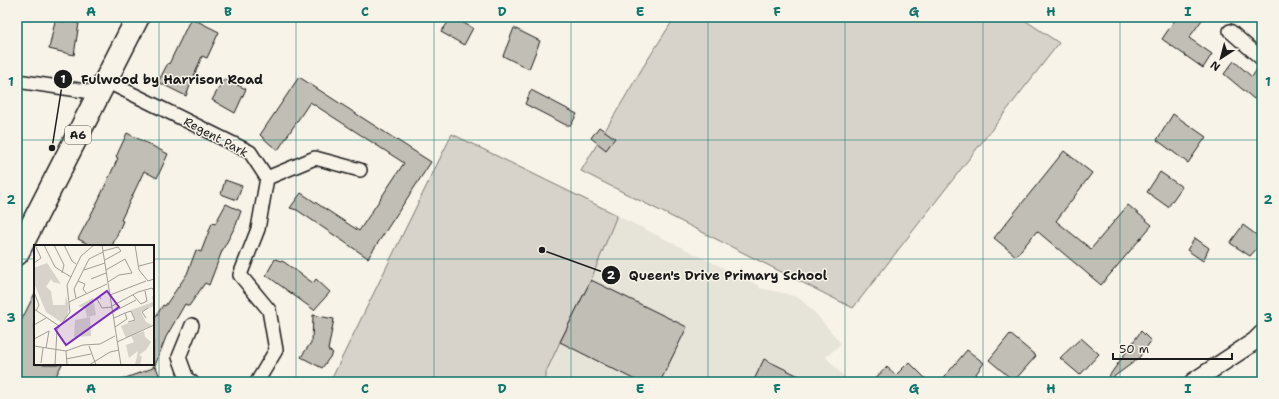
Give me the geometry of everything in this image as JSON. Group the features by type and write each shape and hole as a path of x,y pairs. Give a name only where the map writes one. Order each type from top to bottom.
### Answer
{"highway":[{"name":"A6","path":"17,254 138,17"}],"street":[{"path":"1230,31 1262,59"},
{"name":"Regent Park","path":"17,81 103,87 250,152 267,178"},
{"path":"257,382 276,350 269,310 240,275 258,229 267,178 315,158 360,170"},
{"path":"192,325 179,357 187,379 192,382"},
{"path":"1193,382 1255,341 1262,334"}],"shaded area":[{"path":"675,17 1020,17 1059,43 853,308 581,171 643,67"},
{"path":"452,134 760,286 759,288 799,298 816,314 841,344 826,357 849,382 330,382"},
{"path":"452,134 617,215 591,280 546,372 546,382 330,382"}],"building":[{"path":"452,17 473,28 464,45 441,32"},
{"path":"1177,17 1204,17 1189,38 1212,54 1203,68 1162,39"},
{"path":"191,18 219,32 207,58 202,56 186,96 158,82 168,63 169,64"},
{"path":"55,21 79,23 74,55 49,49"},
{"path":"514,28 540,41 529,69 503,56"},
{"path":"1234,61 1252,77 1259,66 1262,67 1262,89 1254,99 1224,74"},
{"path":"299,77 431,162 368,258 297,210 290,208 301,193 359,231 404,163 310,102 278,150 271,145 260,135"},
{"path":"224,79 246,89 235,113 212,100"},
{"path":"531,90 577,114 571,125 566,125 525,104"},
{"path":"1173,114 1206,137 1188,163 1157,140"},
{"path":"599,127 615,138 606,150 591,138"},
{"path":"127,133 168,154 157,178 144,171 121,220 123,221 112,245 90,245 78,239 118,158 116,157"},
{"path":"1064,151 1092,173 1056,221 1091,249 1128,205 1152,225 1101,285 1037,231 1016,256 994,238"},
{"path":"1160,172 1182,187 1168,207 1147,192"},
{"path":"225,180 242,186 237,200 221,194"},
{"path":"226,204 241,211 236,225 222,251 209,285 205,283 189,306 185,304 166,337 154,368 156,367 162,382 120,382 120,380 153,368 154,319 187,274 196,250 201,252 212,223 215,224"},
{"path":"1243,225 1262,239 1262,243 1250,256 1230,243"},
{"path":"1195,238 1209,248 1203,261 1187,250"},
{"path":"275,259 284,262 313,283 316,279 330,292 314,310 266,275"},
{"path":"591,280 687,327 660,382 639,382 560,342"},
{"path":"34,295 34,365 62,365 53,382 17,382 17,329"},
{"path":"313,315 334,319 328,350 333,353 322,368 301,357 312,341"},
{"path":"1141,331 1151,341 1138,359 1108,381 1107,379"},
{"path":"1010,334 1036,356 1014,381 989,360"},
{"path":"1081,338 1099,354 1080,375 1060,358"},
{"path":"967,350 984,363 970,382 940,382"},
{"path":"764,359 811,382 753,382"},
{"path":"909,362 929,382 871,382 887,367 896,375"}],"place":[{"name":"Fulwood by Harrison Road","path":"52,148"},
{"name":"Queen's Drive Primary School","path":"542,250"}]}
